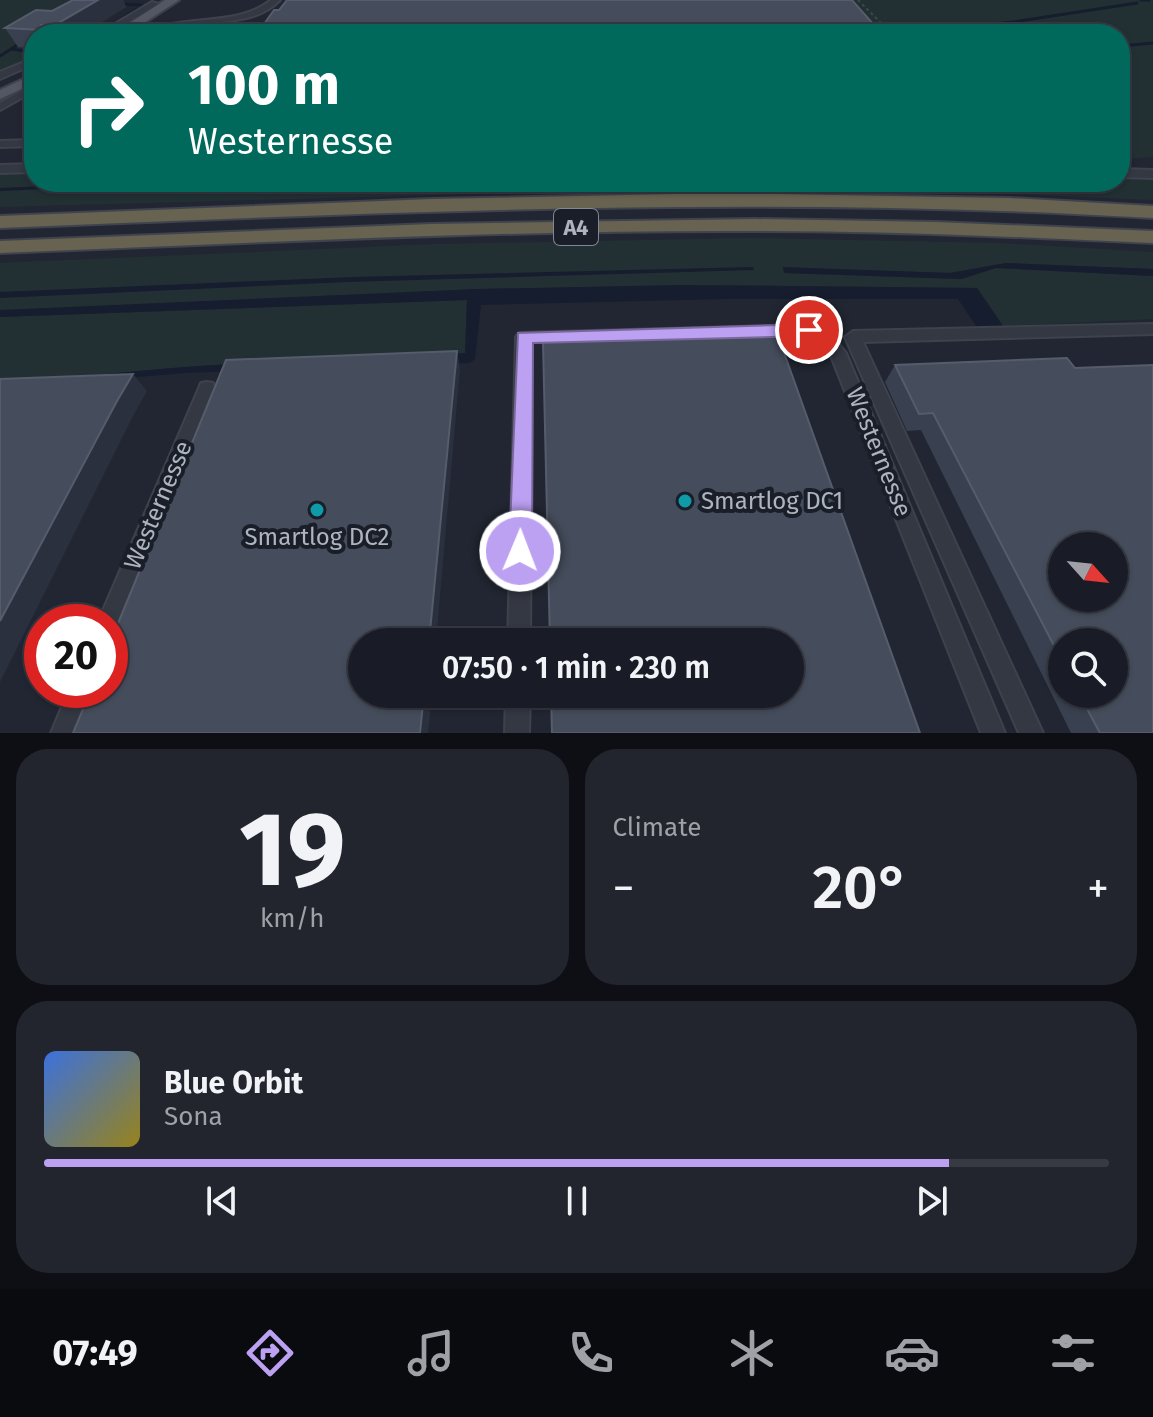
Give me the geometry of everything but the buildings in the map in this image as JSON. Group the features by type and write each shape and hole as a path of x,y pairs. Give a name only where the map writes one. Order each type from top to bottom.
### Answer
{"highway":[{"name":"A4","path":"0,222 459,205 682,201 872,202 1153,210"},
{"name":"A4","path":"0,247 448,230 677,226 865,226 1153,237"}],"main road":[{"path":"134,24 173,0"},
{"path":"0,87 24,76"},
{"path":"0,95 24,83"}],"street":[{"path":"186,24 245,17 262,11 276,0"},
{"path":"120,24 155,4"},
{"path":"0,76 24,65"},
{"path":"0,107 24,93"},
{"path":"0,144 24,143"},
{"path":"0,169 24,168"},
{"path":"1130,173 1153,174"},
{"path":"1031,733 853,337 1153,329"},
{"name":"Westernesse","path":"519,628 524,337 809,330 825,338 838,353 993,733"},
{"name":"Westernesse","path":"117,604 207,388"},
{"path":"63,733 73,708"},
{"path":"517,733 518,708"}],"path":[{"path":"858,0 882,24"}],"shaded area":[{"path":"0,0 91,0 50,24 24,24 24,40 13,46 24,47 24,64 0,74"},
{"path":"854,0 1153,0 1153,157 1130,158 1130,24 874,24"},
{"path":"24,172 24,192 542,192 0,207 0,173"},
{"path":"1130,176 1153,177 1153,200 958,192 1130,192"},
{"path":"749,238 998,243 1153,252 1153,269 1006,263 950,273 783,268 785,273 961,279 996,268 1153,276 1153,319 1003,326 977,288 720,285 477,289 0,314 0,263 438,244"},
{"path":"467,300 465,353 199,366 0,383 0,317"}],"water":[{"path":"24,187 24,190 0,191 0,188"},
{"path":"1006,263 1153,269 1153,276 996,268 961,279 784,273 783,267 950,273"},
{"path":"753,267 754,270 347,282 0,298 0,292 352,277"},
{"path":"677,285 977,288 1003,326 976,326 958,299 725,299 481,305 475,359 470,363 185,373 0,389 173,368 465,353 467,300 0,317 0,310 477,289"}],"waterway":[{"path":"1141,0 1149,0"},
{"path":"993,24 1137,3"},
{"path":"119,4 142,5"},
{"path":"113,24 137,9"},
{"path":"1130,45 1153,43"},
{"path":"11,49 19,44"},
{"path":"0,56 11,49"},
{"path":"11,49 24,51"}],"place":[{"name":"Smartlog DC1","path":"685,501"},
{"name":"Smartlog DC2","path":"317,510"}],"route":[{"path":"520,551 524,337 809,330"}]}
